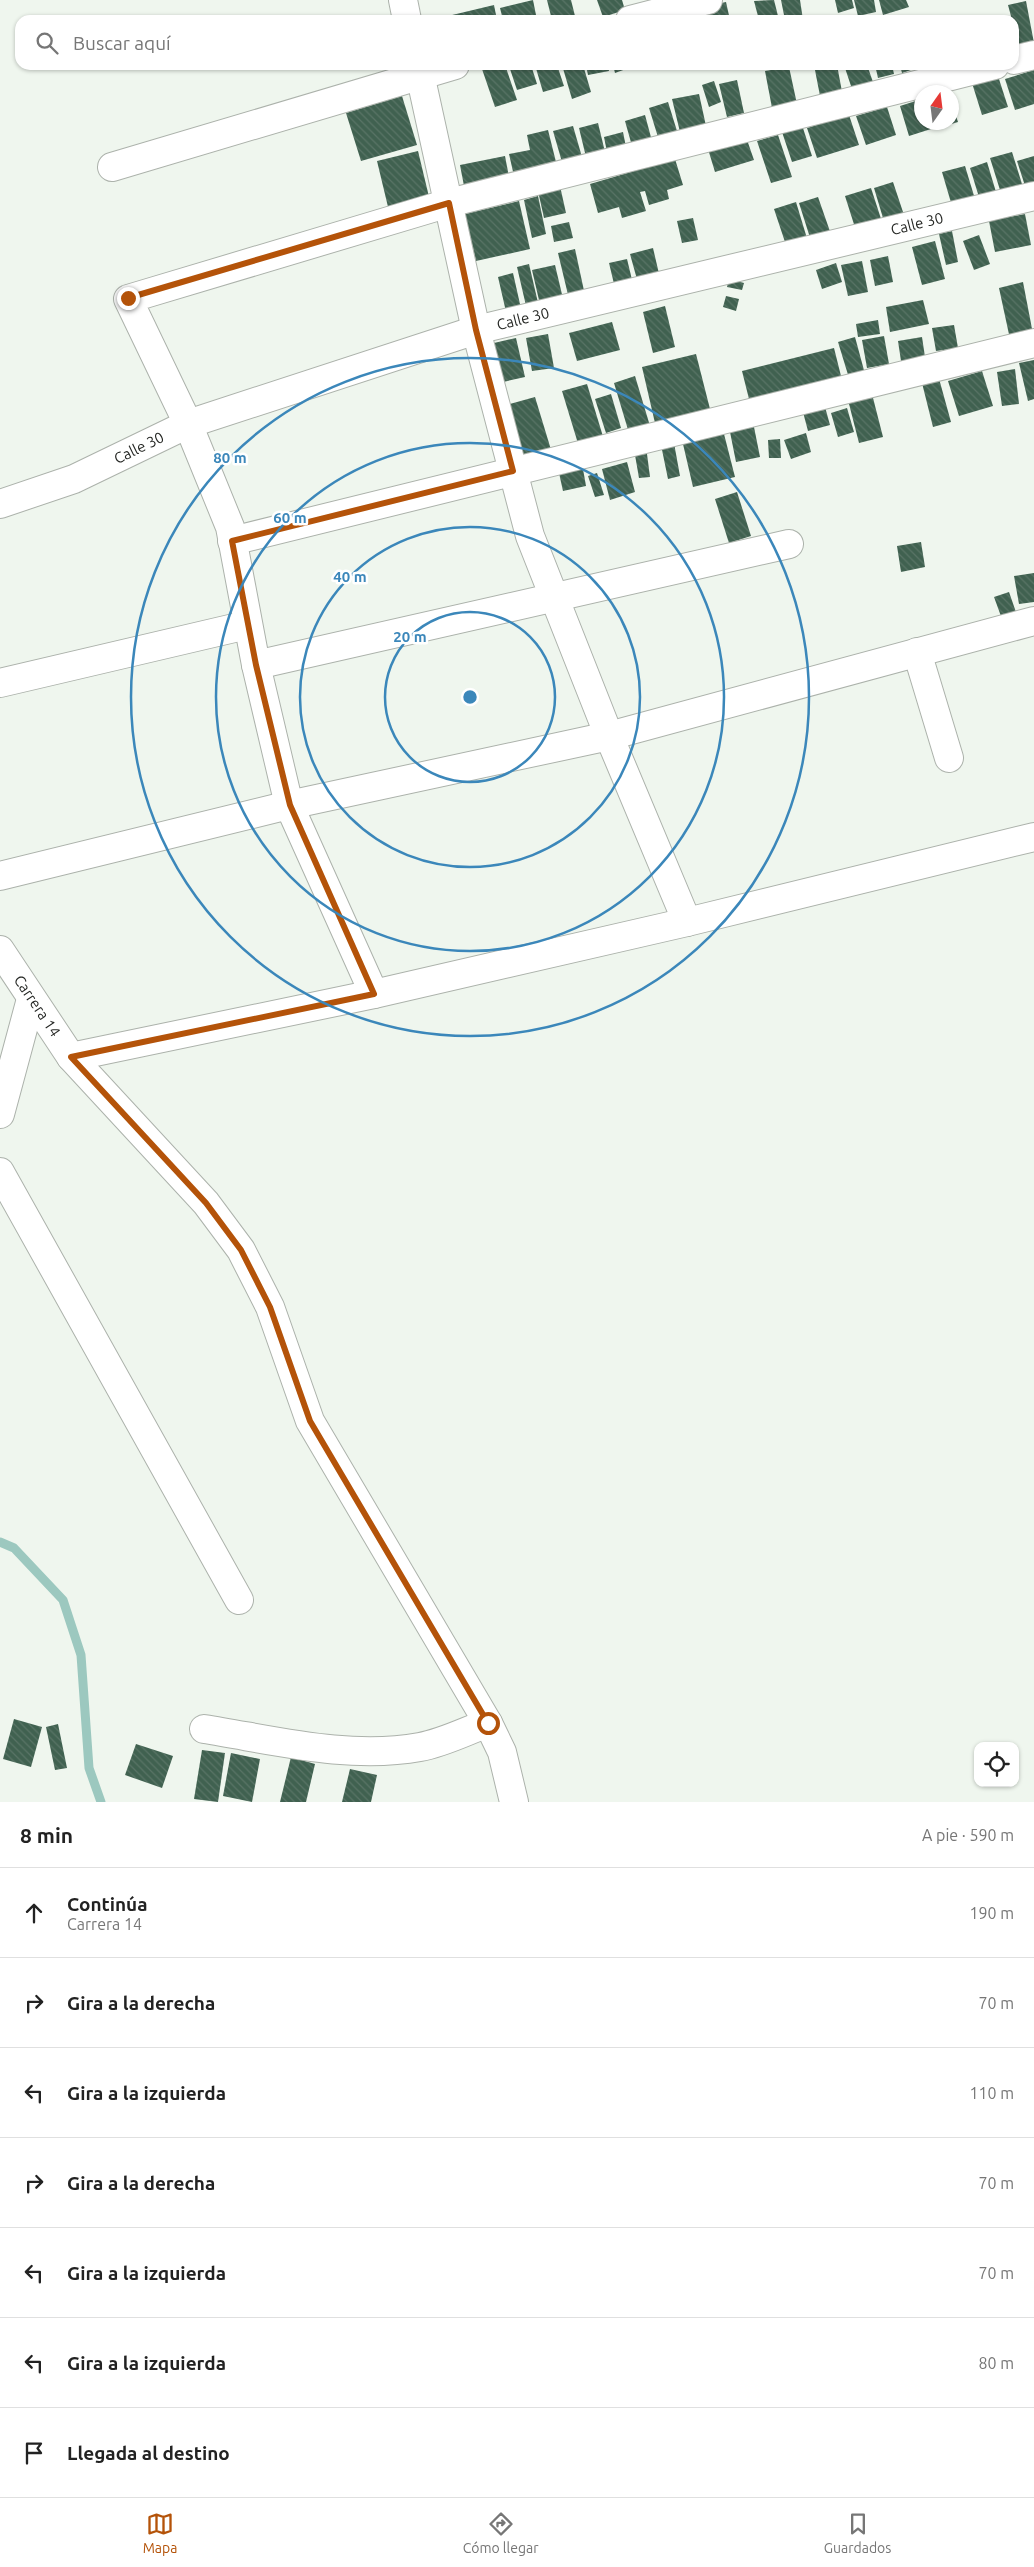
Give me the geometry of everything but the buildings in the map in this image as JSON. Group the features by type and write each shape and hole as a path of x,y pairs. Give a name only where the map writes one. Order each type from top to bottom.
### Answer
{"street":[{"path":"403,0 406,15"},
{"path":"650,15 708,0"},
{"path":"1019,59 1034,55"},
{"path":"112,167 419,70 476,330 530,536 609,736 687,922"},
{"path":"374,994 290,805 256,665 230,527 188,424 128,298 449,203 975,70"},
{"name":"Calle 30","path":"0,504 74,479 188,424 476,330 1034,196"},
{"path":"232,541 1034,343"},
{"path":"256,665 790,544"},
{"path":"0,876 290,805 609,736 1034,620"},
{"path":"0,683 248,625"},
{"path":"917,652 949,758"},
{"path":"71,1057 374,994 687,922 1034,836"},
{"name":"Carrera 14","path":"0,950 71,1057 206,1203 241,1250 270,1307 310,1421 488,1723 502,1752 514,1802"},
{"path":"0,1114 31,998"},
{"path":"0,1172 239,1600"},
{"path":"204,1729 329,1749 380,1750 420,1747 488,1723"}],"waterway":[{"path":"0,1542 14,1548 63,1600 81,1655 89,1768 101,1802"}],"route":[{"path":"128,298 449,203 476,330 513,471 232,541 256,665 290,805 374,994 71,1057 206,1203 241,1250 270,1307 310,1421 488,1723"}]}
